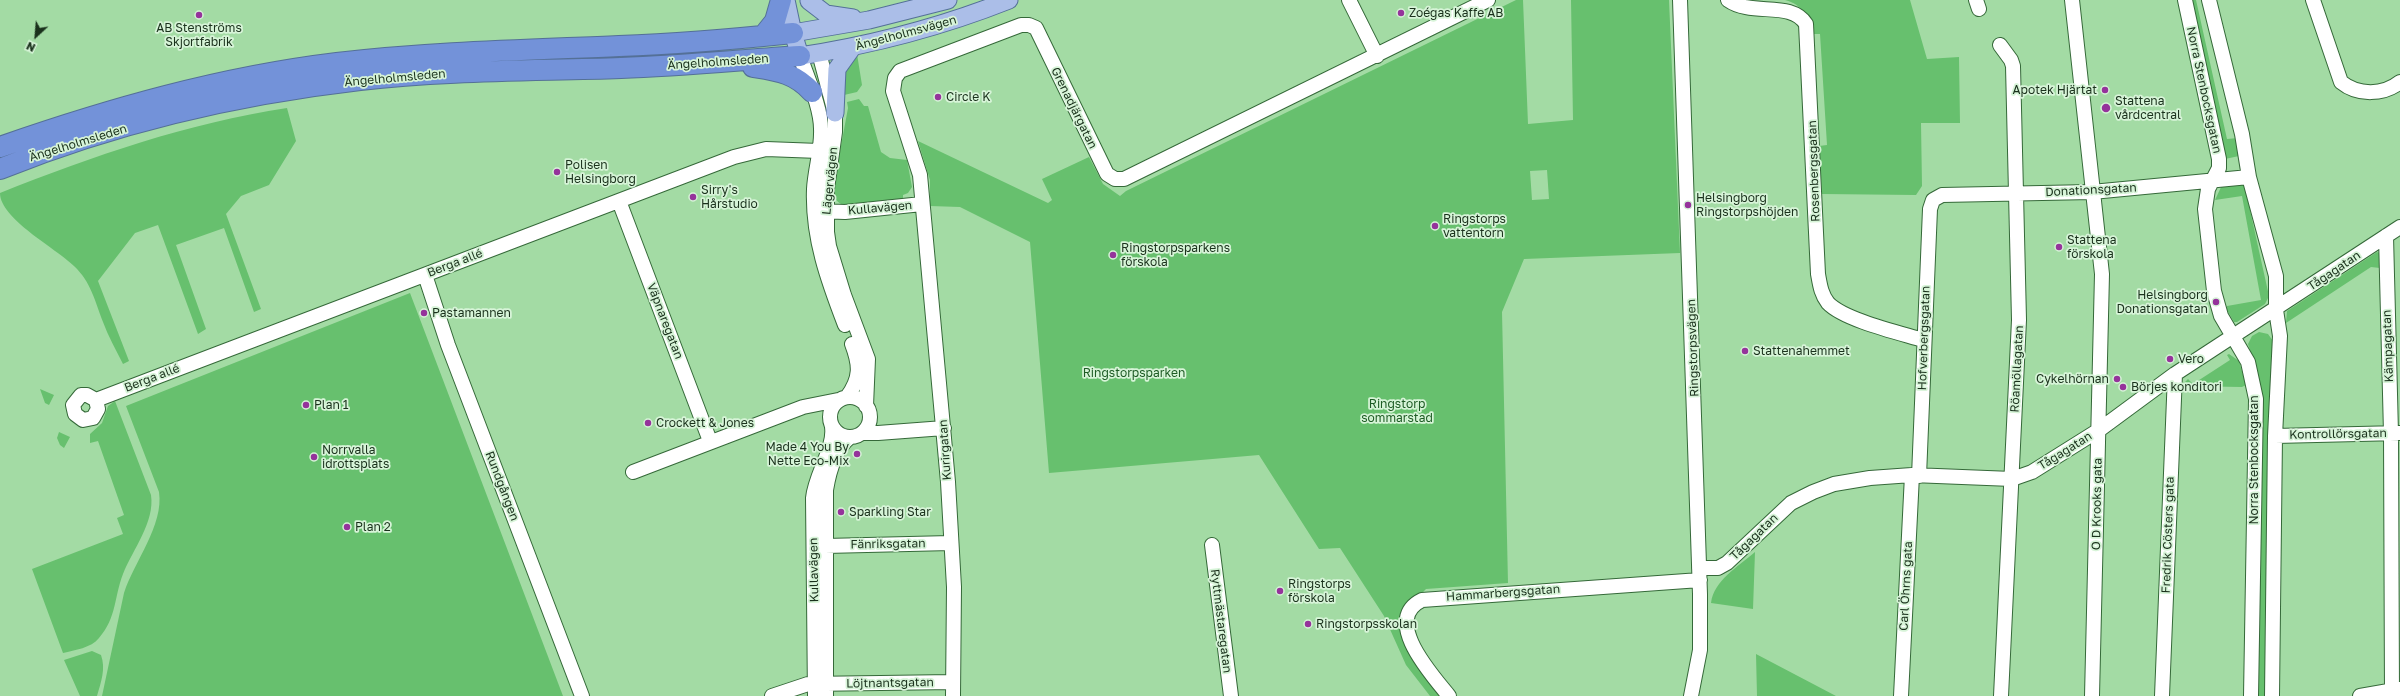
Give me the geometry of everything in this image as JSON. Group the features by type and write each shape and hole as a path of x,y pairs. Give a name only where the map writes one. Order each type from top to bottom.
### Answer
{"highway":[{"path":"763,36 775,21 781,0"},
{"name":"Ängelholmsleden","path":"0,147 120,108 214,84 335,63 430,54 656,44 793,33"},
{"name":"Ängelholmsleden","path":"0,169 96,136 178,113 296,89 360,80 424,75 724,62 810,54"},
{"path":"724,62 782,72 796,77 812,92"},
{"path":"0,183 71,154 148,130 360,80"},
{"path":"0,138 41,125 120,108"}],"main road":[{"name":"Lägervägen","path":"786,0 793,33 810,54"},
{"name":"Lägervägen","path":"809,0 815,30 810,54"},
{"path":"809,0 826,14 869,20"},
{"name":"Ängelholmsvägen","path":"793,33 869,20 948,0"},
{"name":"Ängelholmsvägen","path":"810,54 852,48 926,29 1008,0"},
{"path":"835,113 837,69 852,48"}],"street":[{"path":"1349,0 1377,56"},
{"name":"Grenadjärgatan","path":"922,204 920,175 895,102 893,92 895,78 905,68 1022,25 1029,25 1036,28 1101,165 1110,177 1119,180 1128,178 1488,0"},
{"name":"Ringstorpsvägen","path":"1680,0 1699,574 1700,650 1691,696"},
{"name":"Rosenbergsgatan","path":"1728,0 1740,4 1789,5 1800,12 1806,24 1818,274 1824,297 1838,310 1860,320 1923,340"},
{"name":"O D Krooks gata","path":"2072,0 2102,274 2092,696"},
{"name":"Norra Stenbocksgatan","path":"2185,0 2219,159 2219,168 2206,195 2205,209 2214,291 2221,316 2248,362 2256,399 2251,696"},
{"name":"Norra Stenbocksgatan","path":"2209,0 2242,134 2249,176 2276,276 2276,310 2280,336 2275,436 2272,696"},
{"path":"2313,0 2341,82 2353,89 2371,92 2387,90 2400,83"},
{"name":"Röamöllagatan","path":"2000,45 2011,60 2013,66 2019,320 2001,696"},
{"name":"Lägervägen","path":"810,54 812,92 822,128 814,188 829,246 868,359 868,409"},
{"name":"Lägervägen","path":"810,54 835,113 835,132 816,236 829,285 858,361 858,381 843,399"},
{"name":"Berga allé","path":"96,400 752,151 789,148 819,151"},
{"name":"Donationsgatan","path":"1934,200 1942,195 2092,192 2249,176"},
{"name":"Hofverbergsgatan","path":"1916,475 1930,209 1934,200"},
{"name":"Väpnaregatan","path":"619,201 710,441"},
{"name":"Kullavägen","path":"820,211 922,204"},
{"name":"Kurirgatan","path":"922,204 944,428 954,587 953,689"},
{"name":"Tågagatan","path":"1699,574 1718,568 1727,563 1785,508 1813,492 1846,481 1916,475 2012,478 2032,472 2099,430 2175,374 2276,310 2400,227"},
{"name":"Kämpagatan","path":"2386,236 2395,433 2395,692"},
{"name":"Rundgången","path":"425,275 448,345 582,696"},
{"name":"Fredrik Cösters gata","path":"2162,696 2175,374"},
{"path":"633,472 710,441 804,407 843,399 858,399 881,426 891,432"},
{"path":"843,399 830,413 834,449 856,435 868,424 868,409"},
{"path":"804,407 815,409 840,435 944,428"},
{"name":"Kontrollörsgatan","path":"2275,436 2395,433"},
{"name":"Kullavägen","path":"821,690 826,490 834,449"},
{"name":"Kullavägen","path":"821,690 813,498 814,486 834,449"},
{"name":"Carl Öhrns gata","path":"1901,696 1916,475"},
{"name":"Fänriksgatan","path":"825,546 951,543"},
{"name":"Ryttmästaregatan","path":"1212,546 1231,696"},
{"name":"Hammarbergsgatan","path":"1449,696 1419,659 1410,640 1409,614 1412,606 1422,600 1699,574"},
{"name":"Löjtnantsgatan","path":"772,696 821,690 953,689"},
{"path":"2360,696 2395,692"}],"green space":[{"path":"1516,0 1523,0 1528,124 1573,120 1571,0 1669,0 1680,253 1524,259 1502,312 1508,583 1426,589 1412,603 1405,621 1446,696 1430,696 1406,665 1384,616 1340,548 1319,549 1259,455 1049,473 1030,242 960,207 930,206 930,180 918,141 1048,203 1052,200 1042,179 1089,157 1103,184 1120,196 1126,191","holes":["1547,170 1549,199 1532,200 1530,171"]},
{"path":"1785,0 1910,0 1927,59 1959,57 1960,123 1921,123 1922,186 1916,195 1822,194 1819,146 1827,145 1820,34 1812,34 1804,12 1801,8"},
{"path":"2190,0 2196,0 2227,139 2238,138 2239,156 2225,159"},
{"path":"857,54 862,85 857,92 844,95 842,66"},
{"path":"859,99 864,106 868,106 881,152 890,158 907,160 912,187 908,193 903,195 903,200 845,206 838,202 835,198 833,189 848,108 847,102"},
{"path":"287,108 296,141 269,185 241,196 226,214 261,309 254,312 224,228 176,245 206,329 198,334 158,225 135,233 98,281 129,361 123,364 107,332 89,285 80,272 66,259 19,223 2,203 0,193 70,166 141,142 213,122"},
{"path":"2244,183 2269,296 2265,304 2237,322 2234,322 2227,310 2227,306 2261,300 2242,196 2215,200 2222,185"},
{"path":"2377,252 2380,253 2380,268 2371,267 2286,323 2287,311"},
{"name":"Norrvalla idrottsplats","path":"410,293 563,696 102,696 124,593 153,530 159,505 159,492 126,406"},
{"path":"2259,332 2268,334 2273,341 2266,696 2256,696 2261,396 2258,375 2248,344 2252,336"},
{"path":"2229,354 2239,361 2246,385 2242,387 2181,386 2188,379 2193,384 2230,360 2227,355"},
{"path":"40,389 54,395 49,405 45,403"},
{"path":"115,401 151,495 150,515 147,525 123,574 112,615 105,630 92,644 63,653 32,569 123,534 117,518 124,515 98,441 90,443 90,434 102,423 108,406"},
{"path":"59,432 70,437 64,448 60,445 57,438"},
{"path":"1755,552 1753,609 1711,603 1717,587 1728,574"},
{"path":"92,651 101,655 103,670 100,686 97,696 80,696 64,660"},
{"path":"1756,654 1836,696 1757,696"}],"place":[{"name":"Zoégas Kaffe AB","path":"1401,13"},
{"name":"AB Stenströms Skjortfabrik","path":"199,15"},
{"name":"Apotek Hjärtat","path":"2105,90"},
{"name":"Circle K","path":"938,97"},
{"name":"Stattena vårdcentral","path":"2106,108"},
{"name":"Polisen Helsingborg","path":"557,172"},
{"name":"Sirry's Hårstudio","path":"693,197"},
{"name":"Helsingborg Ringstorpshöjden","path":"1688,205"},
{"name":"Ringstorps vattentorn","path":"1435,226"},
{"name":"Stattena förskola","path":"2059,247"},
{"name":"Ringstorpsparkens förskola","path":"1113,255"},
{"name":"Helsingborg Donationsgatan","path":"2216,302"},
{"name":"Pastamannen","path":"424,313"},
{"name":"Stattenahemmet","path":"1745,351"},
{"name":"Vero","path":"2170,359"},
{"name":"Cykelhörnan","path":"2117,379"},
{"name":"Börjes konditori","path":"2123,387"},
{"name":"Plan 1","path":"306,405"},
{"name":"Crockett & Jones","path":"648,423"},
{"name":"Made 4 You By Nette Eco-Mix","path":"857,454"},
{"name":"Norrvalla idrottsplats","path":"314,457"},
{"name":"Sparkling Star","path":"841,512"},
{"name":"Plan 2","path":"347,527"},
{"name":"Ringstorps förskola","path":"1280,591"},
{"name":"Ringstorpsskolan","path":"1308,624"}],"park label":[{"name":"Ringstorpsparken","path":"1134,373"},
{"name":"Ringstorp sommarstad","path":"1397,411"}]}
